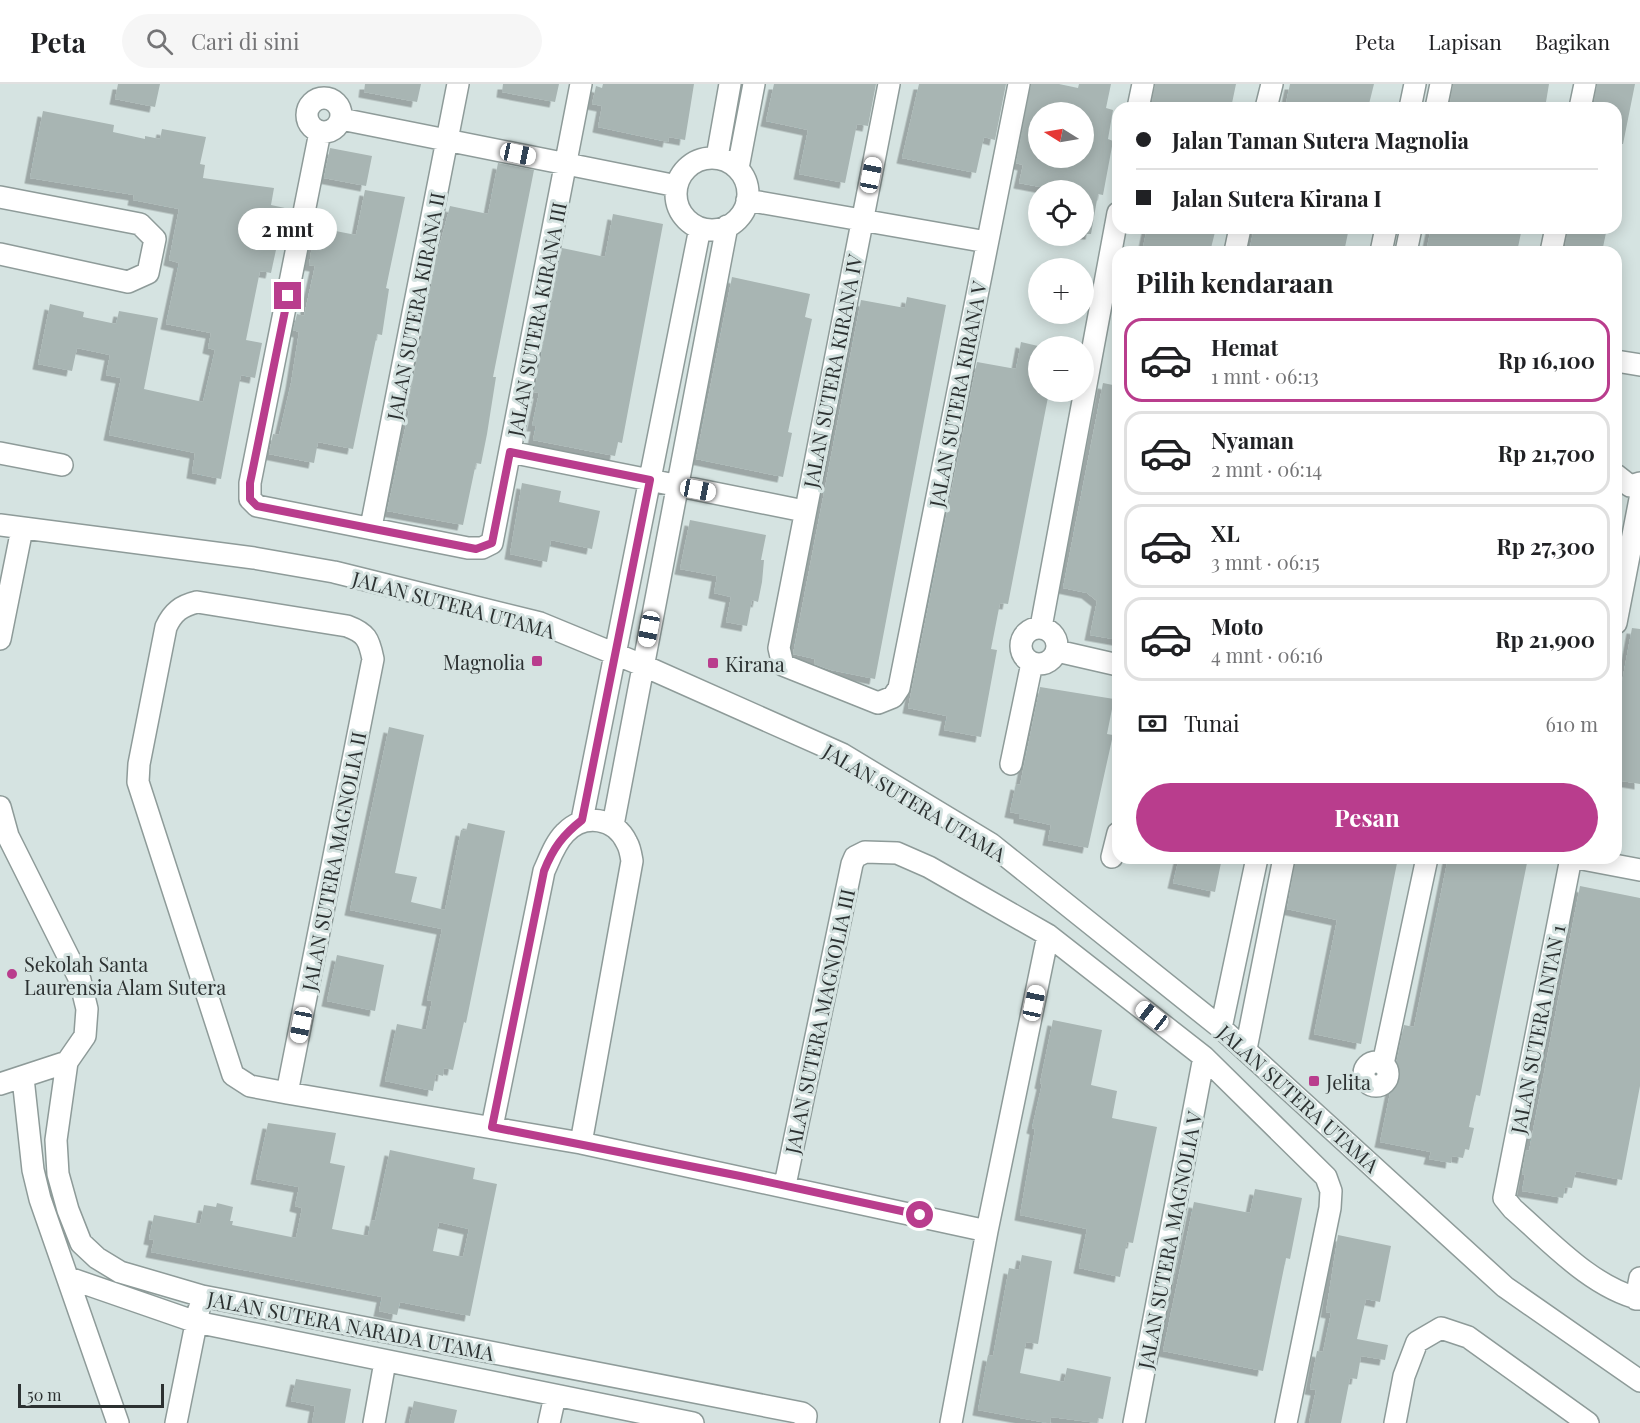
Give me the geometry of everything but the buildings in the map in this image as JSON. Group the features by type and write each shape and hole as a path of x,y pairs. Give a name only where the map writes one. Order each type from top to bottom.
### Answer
{"street":[{"name":"JALAN SUTERA KIRANA II","path":"371,527 458,84"},
{"name":"JALAN SUTERA KIRANA III","path":"371,527 468,548 482,548 492,543 581,84"},
{"path":"717,158 730,84"},
{"path":"738,168 717,158 704,159 691,164 682,174 677,186 678,207 684,216 700,228 714,230 727,226 740,216 747,200 748,188 738,168 754,84"},
{"name":"JALAN SUTERA KIRANA IV","path":"782,658 779,648 804,511 889,84"},
{"name":"JALAN SUTERA KIRANA V","path":"782,658 783,665 878,703 888,700 899,688 1019,84"},
{"path":"1139,102 1143,84"},
{"path":"1268,102 1272,84"},
{"path":"1411,102 1415,84"},
{"path":"1437,102 1441,84"},
{"path":"1581,102 1585,84"},
{"path":"329,91 341,110 341,119 334,130 320,132 313,129 306,116 313,102 329,91"},
{"path":"341,119 677,186"},
{"path":"320,132 250,483 252,502 257,506 371,527"},
{"path":"0,197 140,224 155,239 148,273 128,282 0,254"},
{"path":"747,200 987,242"},
{"path":"613,825 727,226"},
{"path":"582,820 700,228"},
{"path":"1041,627 1111,279"},
{"path":"1622,362 1640,365"},
{"path":"510,452 804,511"},
{"path":"0,453 62,465"},
{"path":"1622,480 1630,486 1640,483"},
{"path":"1622,592 1640,499"},
{"name":"JALAN SUTERA UTAMA","path":"0,525 254,558 333,572 540,623 642,665 842,754 991,844 1246,1049 1505,1287 1640,1381"},
{"path":"0,639 22,529"},
{"name":"JALAN SUTERA MAGNOLIA II","path":"197,602 347,626 361,631 370,644 373,659 287,1093 250,1086 233,1075 138,782 139,765 166,627 171,616 183,606 197,602"},
{"path":"1041,627 1052,631 1058,640 1057,651 1052,660 1042,664 1032,663 1025,658 1021,641 1033,628 1041,627"},
{"path":"1057,651 1112,664"},
{"path":"1011,764 1032,663"},
{"path":"0,807 8,836 80,980 87,1009 85,1036 67,1062 0,1084"},
{"path":"492,1127 544,871 553,850 565,833 582,820 599,820 613,825 627,843 632,861 581,1143"},
{"name":"JALAN SUTERA MAGNOLIA III","path":"785,1185 855,857 874,851 897,853 929,867 1048,935"},
{"path":"1246,1049 1283,864"},
{"path":"1383,1064 1426,864"},
{"name":"JALAN SUTERA INTAN 1","path":"1570,864 1504,1193 1513,1209 1588,1272 1612,1289 1639,1292"},
{"path":"1608,864 1640,870"},
{"path":"1221,1028 1255,866 1279,881"},
{"path":"954,1422 987,1231 1048,935 1204,1057 1321,1170 1331,1191 1330,1208 1286,1423"},
{"name":"JALAN SUTERA MAGNOLIA V","path":"1134,1423 1204,1057"},
{"name":"JALAN SUTERA NARADA UTAMA","path":"67,1062 56,1140 58,1174 68,1210 81,1243 97,1258 120,1272 202,1296 802,1413 806,1416 805,1423"},
{"path":"22,1078 33,1170 40,1199 118,1423"},
{"path":"287,1093 581,1143 785,1185 987,1231"},
{"name":"JALAN SUTERA NARADA UTAMA","path":"69,1278 196,1322 693,1423"},
{"path":"176,1423 202,1296"},
{"path":"1395,1423 1404,1376 1417,1342 1441,1328 1468,1337 1588,1423"},
{"path":"374,1423 385,1362"},
{"path":"549,1423 555,1396"}],"place":[{"name":"Magnolia","path":"537,661"},
{"name":"Kirana","path":"713,663"},
{"name":"Sekolah Santa Laurensia Alam Sutera","path":"12,974"},
{"name":"Jelita","path":"1314,1081"}],"route":[{"path":"288,296 250,483 250,499 257,506 476,549 492,543 510,452 650,480 582,820 565,833 553,850 544,871 492,1127 581,1143 920,1215"}]}
